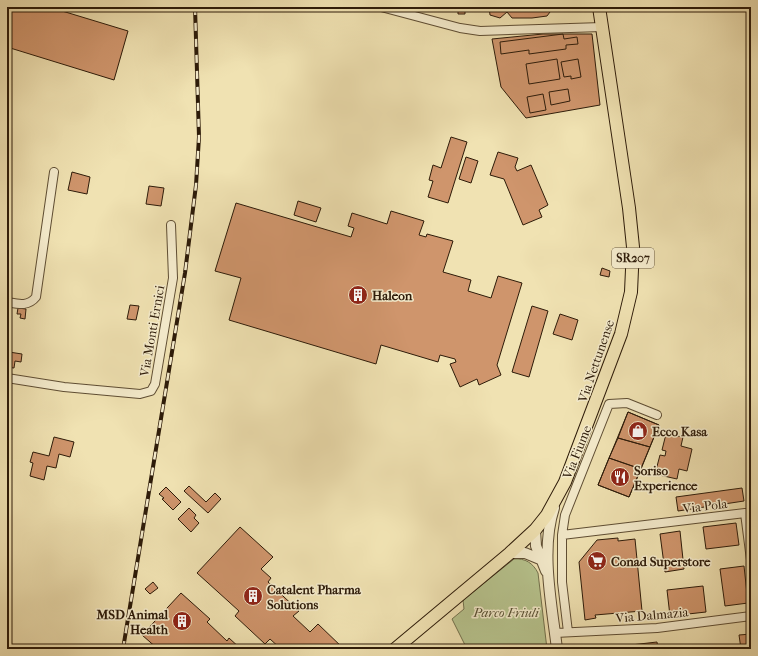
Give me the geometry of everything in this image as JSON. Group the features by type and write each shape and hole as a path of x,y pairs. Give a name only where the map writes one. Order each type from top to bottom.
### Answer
{"main road":[{"name":"Via Nettunense","path":"395,649 510,553 535,530 557,498 580,445 619,340 628,306 632,278 633,253 631,221 599,7"}],"street":[{"path":"381,7 404,10 460,28 480,31 602,27"},
{"path":"7,302 26,304 36,297 54,172"},
{"name":"Via Monti Ernici","path":"7,378 64,387 140,394 152,391 155,384 173,278 171,225"},
{"name":"Via Fiume","path":"568,632 561,558 565,515 609,404 627,403 657,415"},
{"path":"557,498 551,516 547,556 557,649"},
{"name":"Via Pola","path":"562,535 745,513 751,560"},
{"path":"535,530 536,546 547,556"},
{"path":"510,553 525,553 561,558"},
{"name":"Via Dalmazia","path":"555,633 657,628 751,616"}],"green space":[{"name":"Parco Friuli","path":"514,559 522,559 528,562 534,566 538,573 547,649 467,649 452,619 464,609 463,600"}],"building":[{"path":"7,7 49,7 128,31 114,80 7,47"},
{"path":"458,7 465,7 465,14 458,14"},
{"path":"489,7 553,8 547,16 512,18 507,12 500,18 490,15"},
{"path":"543,34 592,34 600,105 526,118 501,87 492,39"},
{"path":"563,34 564,39 577,37 578,44 566,45 566,49 529,54 529,50 501,54 500,42"},
{"path":"557,59 560,79 529,84 526,64"},
{"path":"578,59 581,77 571,79 571,76 564,77 561,62"},
{"path":"568,89 570,101 551,105 549,92"},
{"path":"543,94 546,110 530,113 527,97"},
{"path":"451,137 467,142 448,203 428,197 433,181 429,180 433,165 441,168"},
{"path":"498,152 518,158 515,167 517,171 531,165 548,205 539,210 542,217 523,225 504,179 490,175"},
{"path":"466,157 478,161 471,183 459,179"},
{"path":"72,172 90,177 87,194 68,190"},
{"path":"149,186 164,188 161,206 146,204"},
{"path":"298,201 321,208 316,222 294,215"},
{"name":"Haleon","path":"236,203 351,237 354,228 348,226 352,213 387,224 391,211 424,221 419,235 426,237 427,234 453,241 443,272 471,280 468,291 491,298 498,276 522,283 497,365 501,375 479,385 477,379 460,387 450,364 456,362 455,359 440,355 438,362 381,345 376,364 229,320 241,278 215,271"},
{"path":"7,229 10,230 8,245 7,245"},
{"path":"602,268 610,271 609,277 600,275"},
{"path":"130,305 139,306 136,320 127,319"},
{"path":"532,306 548,311 529,377 512,372"},
{"path":"18,308 26,309 25,319 20,318 21,314 17,314"},
{"path":"560,314 578,320 572,340 553,334"},
{"path":"9,352 22,354 21,362 15,361 14,368 7,367"},
{"path":"628,412 659,425 629,497 598,485"},
{"name":"Ecco Kasa","path":"628,412 659,425 650,447 618,438"},
{"path":"666,434 683,437 681,446 692,449 687,471 679,469 677,479 655,474 660,455 665,456 666,451 662,450"},
{"path":"54,437 74,442 70,457 59,454 56,468 47,466 44,480 30,476 33,463 30,462 33,452 49,456"},
{"path":"618,438 650,447 641,469 609,458"},
{"name":"Soriso Experience","path":"609,458 641,469 629,497 598,485"},
{"path":"189,486 206,502 215,493 221,499 208,513 184,491"},
{"path":"166,487 181,502 173,510 159,494"},
{"path":"742,488 744,501 678,511 676,497"},
{"path":"189,508 196,515 194,518 199,523 191,532 178,519"},
{"path":"736,523 739,545 706,549 703,527"},
{"name":"Catalent Pharma Solutions","path":"240,527 273,557 261,569 271,578 268,582 299,611 293,616 310,632 318,624 344,649 281,649 270,639 265,644 235,616 239,611 197,573"},
{"path":"680,531 684,569 665,572 660,534"},
{"path":"618,538 618,541 635,539 642,611 595,615 596,618 585,620 579,562 597,540"},
{"path":"744,566 748,603 725,606 720,569"},
{"path":"153,582 158,588 150,594 145,589"},
{"path":"703,586 706,612 670,616 667,590"},
{"name":"MSD Animal Health","path":"181,593 210,619 207,622 227,641 229,638 241,649 158,649 142,635"},
{"path":"751,634 751,649 741,649 739,635"},
{"path":"657,642 658,649 623,649 622,646"}],"railway":[{"path":"123,649 185,273 196,185 199,137 195,7"}],"place":[{"name":"Haleon","path":"358,295"},
{"name":"Ecco Kasa","path":"638,431"},
{"name":"Soriso Experience","path":"620,477"},
{"name":"Conad Superstore","path":"597,561"},
{"name":"Catalent Pharma Solutions","path":"253,596"},
{"name":"MSD Animal Health","path":"182,621"}]}
